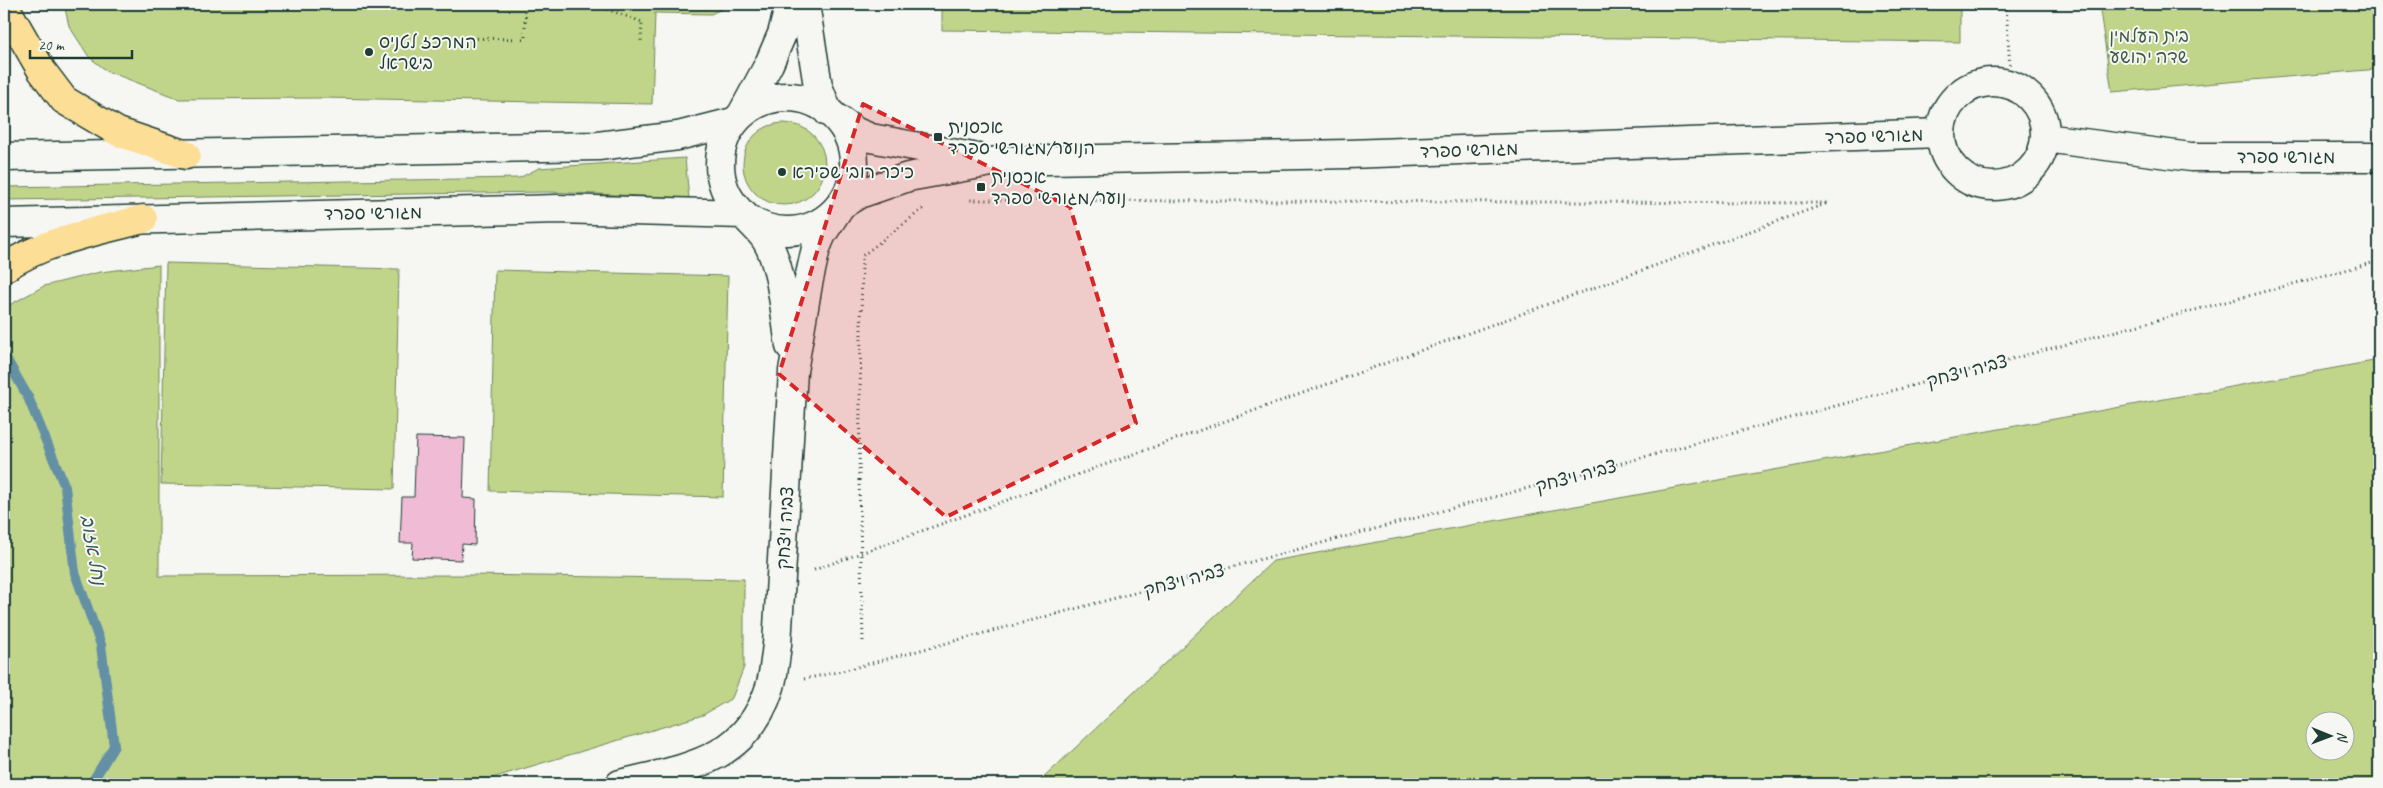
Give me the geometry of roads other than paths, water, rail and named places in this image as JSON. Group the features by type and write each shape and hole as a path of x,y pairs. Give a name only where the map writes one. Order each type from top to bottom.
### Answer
{"highway":[{"path":"4,5 42,71 64,100 118,132 186,155"},
{"path":"4,268 19,258 52,244 143,219"}],"street":[{"path":"4,157 598,146 678,136 737,118 757,104 774,99 795,98 811,102 831,115 842,126 851,145 855,165 851,186 841,205 825,220 806,229 785,231 769,229 743,214 733,203 724,184 720,164 724,143 737,118 769,64 782,34 790,4"},
{"path":"805,4 818,86 831,115"},
{"path":"1995,82 2012,85 2026,94 2037,106 2043,121 2045,138 2040,155 2030,170 2016,181 2000,186 1991,186 1982,185 1966,178 1952,166 1944,151 1941,134 1944,117 1952,102 1964,91 1979,83 1995,82"},
{"name":"מגורשי ספרד","path":"831,115 856,132 871,138 997,161"},
{"name":"מגורשי ספרד","path":"841,205 880,186 908,177 997,161 1348,154 1941,134"},
{"name":"מגורשי ספרד","path":"2045,138 2191,156 2379,157"},
{"name":"צביה ויצחק","path":"620,784 686,768 715,757 742,737 762,710 771,685 777,645 793,371 816,248 822,234 841,205"},
{"name":"מגורשי ספרד","path":"4,223 557,209 743,214"},
{"name":"צביה ויצחק","path":"743,214 765,239 779,275 793,371"}],"waterway":[{"name":"נחל אזוב","path":"4,355 28,397 65,487 75,573 101,645 114,746 91,784"}],"place":[{"name":"המרכז לטניס בישראל","path":"369,52"},
{"name":"אכסנית הנוער/מגורשי ספרד","path":"938,137"},
{"name":"כיכר רובי שפירא","path":"782,172"},
{"name":"אכסנית נוער/מגורשי ספרד","path":"981,187"}],"park label":[{"name":"בית העלמין שדה יהושע","path":"2149,46"}]}
